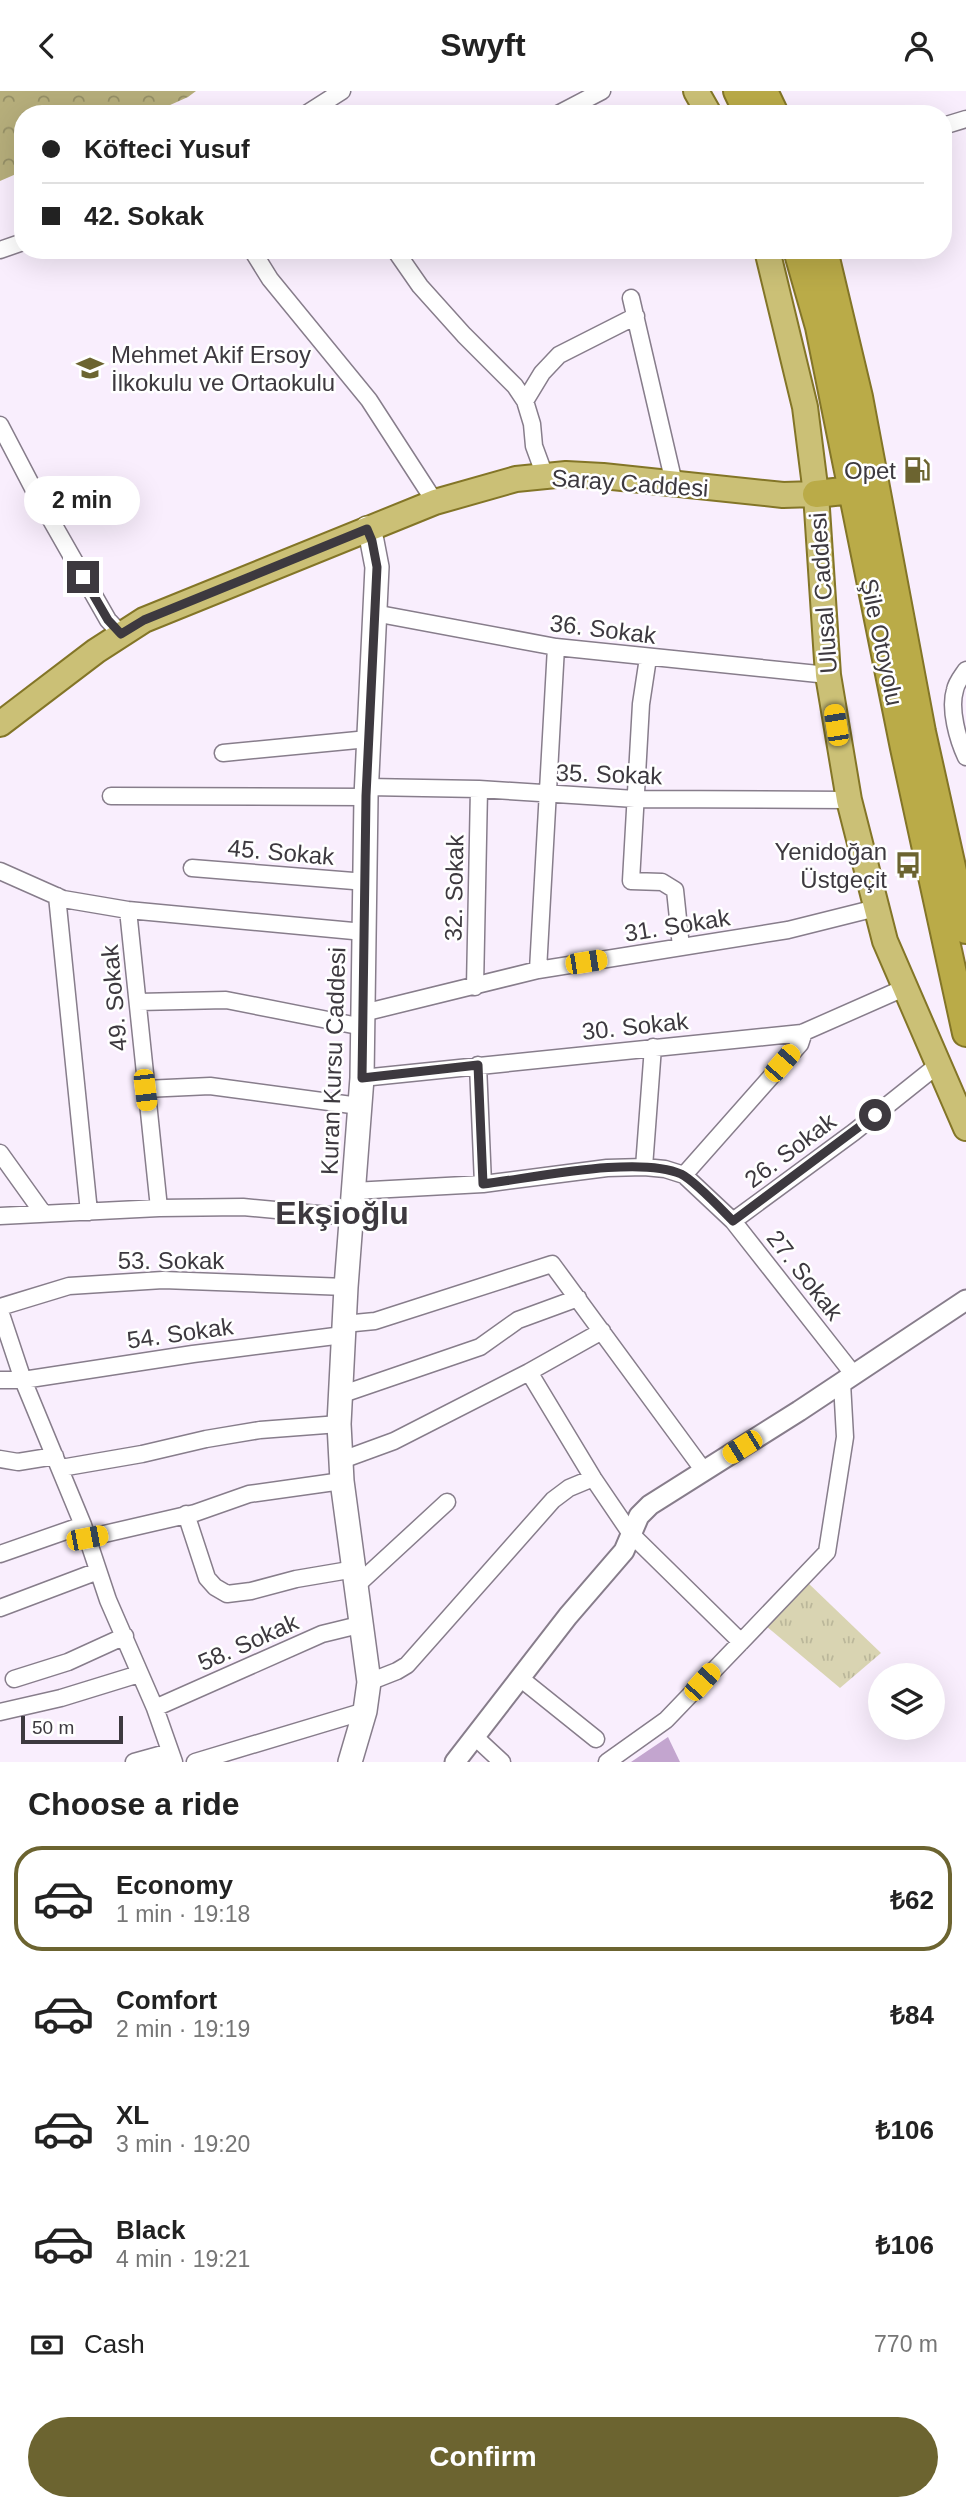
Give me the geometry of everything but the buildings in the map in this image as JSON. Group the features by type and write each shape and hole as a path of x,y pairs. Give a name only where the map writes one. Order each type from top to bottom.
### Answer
{"highway":[{"name":"Şile Otoyolu","path":"800,259 819,327 932,884 966,1033"},
{"name":"Şile Otoyolu","path":"826,259 859,397 922,732 966,929"},
{"path":"816,494 852,490"}],"main road":[{"name":"Ulusal Caddesi","path":"769,259 805,407 816,494 828,675 849,800 885,941 966,1128"},
{"name":"Saray Caddesi","path":"0,724 121,634 144,620 435,502 516,479 603,476 783,495 816,494"},
{"name":"Kuran Kursu Caddesi","path":"350,1762 365,1711 369,1682 342,1471 339,1424 346,1287 362,1078 368,739 377,567 367,529"}],"street":[{"path":"320,105 342,91"},
{"path":"576,105 603,91"},
{"path":"258,259 270,279 369,400 435,502"},
{"path":"400,259 420,286 526,401 534,446 545,476"},
{"path":"631,298 674,483"},
{"path":"526,401 542,373 559,355 636,316"},
{"path":"0,425 108,620 121,634"},
{"path":"46,512 103,487"},
{"name":"36. Sokak","path":"374,613 555,647 828,675"},
{"path":"538,970 555,647"},
{"path":"648,658 641,704 631,881 662,882 675,890 681,947"},
{"path":"966,670 955,689 954,709 966,757"},
{"path":"223,753 368,739"},
{"name":"35. Sokak","path":"111,796 479,789 635,799 849,800"},
{"name":"32. Sokak","path":"474,987 479,789"},
{"name":"45. Sokak","path":"192,868 366,882"},
{"path":"0,871 64,899 128,910 365,932"},
{"path":"57,896 89,1212"},
{"name":"31. Sokak","path":"363,1020 538,970 788,930 876,908"},
{"name":"49. Sokak","path":"128,910 159,1208"},
{"name":"30. Sokak","path":"362,1078 804,1032 904,988"},
{"path":"138,1002 226,1000 363,1020"},
{"path":"353,1191 483,1184 607,1168 644,1167 665,1169 684,1175 800,1044 804,1032"},
{"path":"644,1167 653,1047"},
{"name":"26. Sokak","path":"733,1221 854,1132 939,1063"},
{"path":"478,1065 483,1184"},
{"path":"145,1090 210,1086 359,1106"},
{"path":"0,1153 43,1213"},
{"name":"27. Sokak","path":"684,1175 733,1221 848,1379"},
{"path":"0,1216 159,1208 243,1207 351,1217"},
{"name":"54. Sokak","path":"0,1380 23,1380 344,1329 552,1264 578,1298"},
{"name":"53. Sokak","path":"0,1309 69,1286 163,1279 346,1287"},
{"path":"340,1395 480,1347 518,1319 578,1298 704,1472"},
{"path":"455,1762 568,1616 624,1551 639,1515 650,1505 966,1300"},
{"path":"0,1309 23,1380 58,1462 108,1600 155,1708 172,1757 134,1762"},
{"path":"0,1554 85,1532 186,1514 249,1494 342,1471 602,1331"},
{"path":"529,1372 593,1478 631,1534 741,1642"},
{"path":"607,1762 666,1720 827,1552 845,1437 848,1379"},
{"path":"0,1459 58,1462 142,1454 260,1430 339,1424"},
{"path":"369,1682 407,1665 553,1500 569,1488 593,1478"},
{"path":"186,1514 206,1578 227,1594 251,1591 296,1579 356,1577 447,1501"},
{"path":"0,1608 98,1571"},
{"name":"58. Sokak","path":"155,1708 322,1634 363,1624"},
{"path":"14,1679 68,1662 125,1636"},
{"path":"0,1712 61,1698 139,1674"},
{"path":"520,1678 596,1739"},
{"path":"195,1762 365,1711"},
{"path":"474,1737 502,1762"}],"green space":[{"path":"0,91 196,91 170,105 14,105 14,175 0,181"},
{"path":"806,1581 881,1653 840,1688 766,1626"}],"shaded area":[{"path":"668,1737 680,1762 631,1762"}],"place":[{"name":"Mehmet Akif Ersoy İlkokulu ve Ortaokulu","path":"90,368"},
{"name":"Opet","path":"917,470"},
{"name":"Yenidoğan Üstgeçit","path":"908,865"}],"district":[{"name":"Ekşioğlu","path":"342,1213"}],"route":[{"path":"83,577 108,620 121,634 144,620 367,529 377,567 366,796 362,1078 478,1065 483,1184 607,1168 665,1169 684,1175 733,1221 875,1115"}]}
